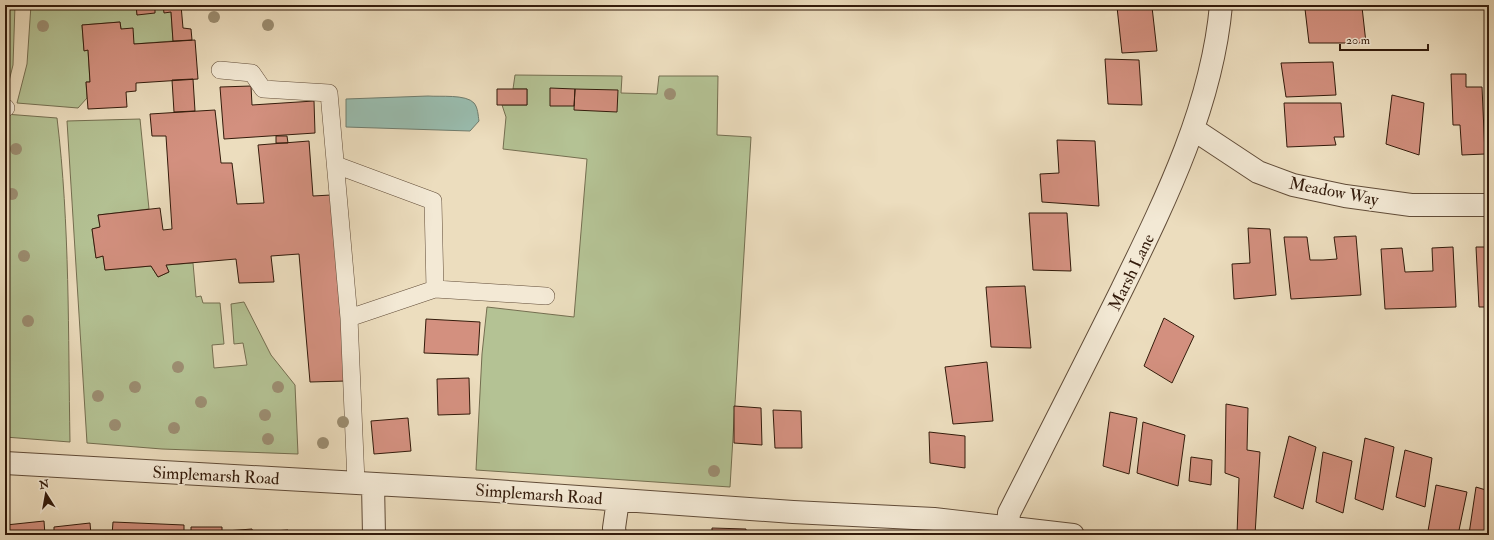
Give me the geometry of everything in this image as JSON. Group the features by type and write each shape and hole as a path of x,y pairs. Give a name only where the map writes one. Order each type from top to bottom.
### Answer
{"street":[{"name":"Marsh Lane","path":"1008,527 1009,513 1153,227 1175,177 1204,97 1219,30 1221,5"},
{"name":"Meadow Way","path":"1193,129 1258,172 1293,185 1345,196 1411,205 1489,205"},
{"name":"Simplemarsh Road","path":"5,463 481,490 793,512 934,519 1073,535"},
{"path":"364,483 374,535"},
{"path":"615,535 614,528 618,500"}],"lane":[{"path":"220,70 252,73 263,89 329,93 350,318 356,457 364,483"},
{"path":"336,165 433,201 434,288"},
{"path":"350,318 434,288 546,296"}],"green space":[{"path":"5,5 15,5 13,65 7,89 5,91"},
{"path":"31,5 136,5 137,15 155,5 163,5 171,12 173,41 134,44 121,29 120,22 82,25 84,50 88,50 90,82 86,82 87,98 78,108 17,103 27,64"},
{"path":"515,75 622,76 621,93 657,94 659,76 718,76 717,135 751,137 730,487 476,470 482,354 487,307 574,317 587,159 503,149 506,117 502,105 527,105 527,89 513,89"},
{"path":"5,114 57,118 66,239 70,442 5,437"},
{"path":"140,119 149,209 98,215 100,227 92,229 96,258 103,256 105,270 151,266 158,277 169,272 166,265 193,263 196,297 201,296 203,303 220,303 224,344 212,345 214,368 247,365 243,343 234,344 231,304 244,302 271,355 295,385 298,454 162,449 87,443 67,121"}],"shaded area":[{"path":"452,96 470,100 476,107 479,121 470,131 346,127 346,99"}],"building":[{"path":"136,5 155,5 155,13 137,15"},
{"path":"163,5 181,5 183,28 191,29 192,40 173,41 171,12 164,13"},
{"path":"1117,7 1152,7 1157,51 1122,53"},
{"path":"1362,7 1366,43 1309,43 1305,9"},
{"path":"120,22 121,29 133,28 134,44 195,40 198,79 136,83 136,91 126,92 127,107 88,109 86,82 90,82 88,50 84,51 82,25"},
{"path":"1105,59 1139,60 1142,105 1108,104"},
{"path":"1333,62 1336,95 1286,97 1281,63"},
{"path":"1451,74 1466,74 1466,87 1482,87 1485,154 1462,155 1460,125 1453,125"},
{"path":"193,79 195,111 174,112 172,80"},
{"path":"251,86 252,105 314,101 315,133 224,139 220,87"},
{"path":"550,88 575,89 574,106 550,106"},
{"path":"497,89 527,89 527,105 497,105"},
{"path":"575,89 618,90 617,112 574,110"},
{"path":"1392,95 1424,103 1419,155 1386,144"},
{"path":"1284,103 1341,103 1344,137 1334,137 1336,145 1287,147"},
{"path":"215,110 221,163 232,163 237,204 264,203 258,145 309,141 313,196 331,195 346,381 310,382 299,254 271,256 274,282 239,283 236,259 166,265 169,272 158,277 151,266 105,270 103,256 96,258 92,229 100,227 98,215 160,208 163,230 172,229 166,136 152,136 150,114"},
{"path":"276,136 287,136 288,143 276,143"},
{"path":"1057,140 1095,141 1099,206 1042,202 1040,174 1059,173"},
{"path":"1029,213 1067,213 1071,271 1033,270"},
{"path":"1248,228 1270,229 1276,295 1234,299 1232,264 1250,263"},
{"path":"1356,236 1361,295 1291,299 1284,237 1307,237 1310,260 1323,260 1337,259 1334,237"},
{"path":"1453,247 1456,307 1385,309 1381,249 1402,248 1405,272 1433,271 1432,248"},
{"path":"1476,247 1489,247 1489,307 1479,307"},
{"path":"1025,286 1031,348 991,347 986,287"},
{"path":"1164,318 1194,336 1172,383 1144,366"},
{"path":"426,319 480,322 478,355 424,353"},
{"path":"987,362 993,421 953,424 945,367"},
{"path":"469,378 470,414 438,415 437,379"},
{"path":"1226,404 1248,408 1247,450 1260,452 1255,535 1237,535 1239,478 1225,473"},
{"path":"734,406 761,408 762,445 734,443"},
{"path":"773,410 801,411 802,448 775,448"},
{"path":"1110,412 1137,418 1129,474 1103,466"},
{"path":"408,418 411,451 374,454 371,421"},
{"path":"1143,422 1185,435 1178,486 1137,473"},
{"path":"929,432 965,436 965,468 930,463"},
{"path":"1289,436 1316,447 1303,509 1274,497"},
{"path":"1365,438 1394,447 1383,510 1355,499"},
{"path":"1405,450 1432,458 1425,507 1396,497"},
{"path":"1323,452 1352,461 1343,513 1316,502"},
{"path":"1191,457 1212,460 1211,485 1189,481"},
{"path":"1436,485 1467,492 1458,535 1440,535 1428,531"},
{"path":"1476,487 1489,491 1489,535 1469,534"},
{"path":"44,521 45,535 7,535 6,525"},
{"path":"113,522 184,525 184,535 112,535"},
{"path":"90,523 91,535 54,535 54,527"},
{"path":"191,527 222,527 222,535 191,535"},
{"path":"712,528 746,529 746,535 712,535"},
{"path":"252,529 253,535 226,535 226,531"},
{"path":"288,530 289,535 260,535 259,532"},
{"path":"324,531 325,535 295,535 295,534"}]}
